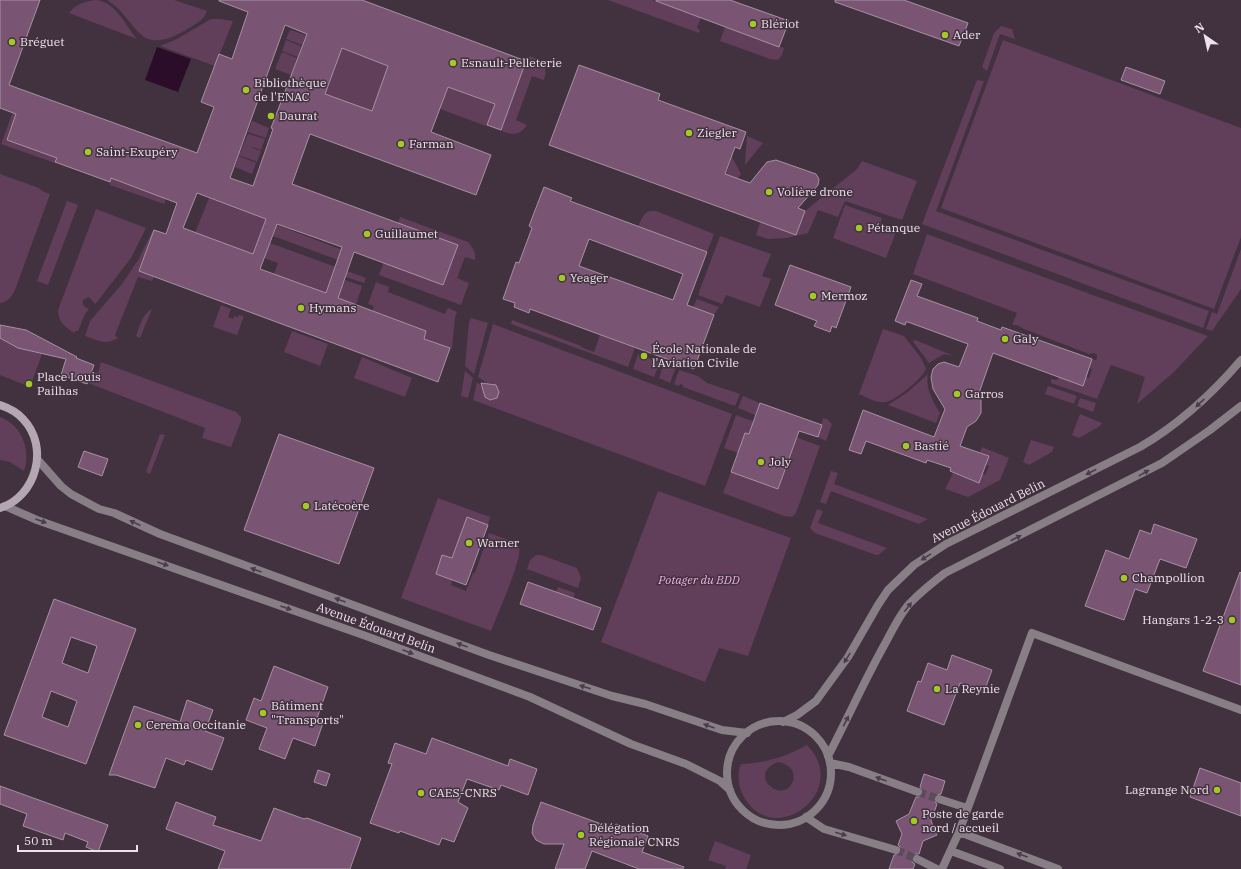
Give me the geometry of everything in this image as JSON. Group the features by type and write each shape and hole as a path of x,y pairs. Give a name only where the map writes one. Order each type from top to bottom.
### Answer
{"street":[{"name":"Avenue Édouard Belin","path":"783,722 797,715 816,702 848,657 888,590 914,565 946,544 1140,447 1158,436 1192,410 1215,389 1241,360"},
{"path":"0,405 12,410 24,420 33,433 37,446 38,460 35,475 28,488 18,498 2,507"},
{"path":"829,760 869,671 899,619 910,604 922,592 945,574 1162,463 1210,430 1241,406"},
{"name":"Avenue Édouard Belin","path":"38,460 61,486 71,494 99,509 114,513 160,534 490,655 612,696 652,706 722,730 747,733"},
{"name":"Avenue Édouard Belin","path":"2,507 366,636 530,697 630,744 686,764 720,781 730,790"},
{"path":"942,869 959,832 1032,633 1241,710"},
{"path":"770,722 783,722 797,725 818,738 829,760 831,779 827,794 818,807 806,817 794,823 780,825 767,824 755,819 744,811 736,802 730,790 727,778 728,766 731,754 738,742 747,733 758,726 770,722"},
{"path":"829,760 918,792"},
{"path":"938,799 967,808"},
{"path":"806,817 824,829 896,850"},
{"path":"959,832 1058,869"},
{"path":"951,851 1000,869"},
{"path":"917,859 937,869"}],"green space":[{"path":"96,0 109,5 115,10 137,39 69,13 81,4"},
{"path":"107,0 174,0 207,11 201,20 184,31 168,38 156,40 147,38 140,33 118,8"},
{"path":"608,0 652,0 701,18 697,27 700,31 699,33"},
{"path":"211,19 233,21 215,66 160,46 177,39"},
{"path":"1001,26 1012,29 1015,39 1000,34 987,71 982,67 994,33"},
{"path":"725,27 784,48 782,55 778,60 770,59 720,41"},
{"path":"290,30 306,35 302,45 286,39"},
{"path":"286,40 301,46 298,57 282,51"},
{"path":"1003,40 1241,128 1241,237 1214,309 941,208"},
{"path":"342,48 388,66 372,111 325,94"},
{"path":"282,52 297,58 291,75 275,69"},
{"path":"530,56 541,62 546,71 544,80 532,76 516,120 527,125 518,133 513,134 503,132 440,109 448,87 508,109 526,61"},
{"path":"977,80 984,81 936,211 1209,311 1203,328 922,224"},
{"path":"17,101 71,121 14,119 7,140 57,157 55,163 1,144"},
{"path":"252,121 269,128 266,138 248,132"},
{"path":"248,134 265,139 261,150 252,148 261,151 257,162 239,155"},
{"path":"747,136 763,143 745,165 745,164"},
{"path":"239,156 256,163 252,174 235,167"},
{"path":"732,157 741,174 737,179 726,175"},
{"path":"179,161 164,204 110,185 113,173 120,176 118,181 160,196"},
{"path":"862,161 917,181 902,220 845,201 838,217 818,210 808,233 787,238 768,239 756,235 760,222 796,235 805,211 857,169"},
{"path":"0,174 39,188 50,194 15,290 7,300 0,303"},
{"path":"209,198 266,219 253,254 195,233"},
{"path":"67,201 78,205 48,285 37,281"},
{"path":"845,205 882,218 880,226 896,232 886,258 833,238"},
{"path":"96,209 146,228 131,258 97,302 95,304 89,297 83,300 84,306 89,309 85,314 78,331 75,331 74,333 61,321 58,310"},
{"path":"650,211 656,211 714,234 707,252 638,227 644,215"},
{"path":"400,217 468,242 471,246 475,253 475,260 465,257 457,278 469,283 461,305 379,275"},
{"path":"277,225 353,254 349,264 273,236"},
{"path":"153,230 154,277 152,281 138,277 115,335 118,338 105,342 85,336 90,321 122,284 138,260"},
{"path":"927,234 1208,336 1174,372 1137,404 1145,377 1111,365 1097,399 1051,383 1051,379 1057,380 1059,377 1083,386 1086,377 1089,378 1092,369 1089,368 1092,359 1097,359 1097,355 1094,353 1089,354 1017,325 1012,325 1017,313 913,274"},
{"path":"720,236 771,254 762,276 771,279 760,307 726,295 722,304 698,295"},
{"path":"270,243 366,278 364,283 346,277 347,272 335,268 331,280 343,284 345,280 362,286 356,305 274,274 278,263 264,258"},
{"path":"1241,249 1241,289 1212,331 1206,329 1212,312 1217,314"},
{"path":"376,282 389,287 388,292 445,314 448,308 457,312 452,349 424,339 426,331 372,311 374,306 368,304"},
{"path":"697,299 719,307 714,315 693,307"},
{"path":"221,305 231,309 228,317 233,319 234,316 244,316 237,335 213,327"},
{"path":"152,309 140,338 136,336 144,317"},
{"path":"471,318 488,323 474,374 465,366 469,323"},
{"path":"512,320 594,352 600,335 635,348 628,367 511,324"},
{"path":"493,324 732,414 705,486 473,400 477,382 484,389 484,395 488,399 494,399 498,395 498,390 495,385 488,384 478,377"},
{"path":"883,329 904,336 921,358 926,369 915,383 896,398 886,402 879,402 859,394"},
{"path":"292,331 328,344 320,366 284,352"},
{"path":"0,338 18,348 42,354 30,387 0,375"},
{"path":"915,340 954,356 944,354 929,363 914,343 913,341"},
{"path":"638,354 660,362 654,377 633,369"},
{"path":"362,357 412,378 405,397 354,378"},
{"path":"101,362 236,412 241,417 241,421 231,447 202,438 205,428 88,383 92,371 98,373"},
{"path":"664,363 676,367 670,383 659,378"},
{"path":"679,370 698,376 707,383 740,394 735,406 683,387 683,385 680,384 679,386 674,384"},
{"path":"465,371 473,378 468,398 461,396"},
{"path":"928,374 927,379 932,400 940,413 936,423 888,405 908,392"},
{"path":"1048,386 1077,396 1074,404 1045,394"},
{"path":"743,396 760,403 755,415 738,408"},
{"path":"1080,398 1096,403 1093,412 1077,406"},
{"path":"1080,414 1102,423 1100,426 1079,438 1072,435"},
{"path":"736,415 820,446 796,513 792,517 784,516 723,493 731,472 778,489 792,450 746,433 738,453 724,448"},
{"path":"0,417 14,426 23,439 26,455 24,471 10,462 0,460"},
{"path":"823,418 827,419 832,424 826,441 818,437"},
{"path":"160,434 165,435 150,474 146,472"},
{"path":"1031,440 1054,447 1052,452 1029,465 1023,462"},
{"path":"982,447 1009,458 1000,480 968,497 945,489 953,473 979,483 982,474 985,475 989,466 985,464 989,456 980,452"},
{"path":"831,471 838,473 834,484 928,519 919,524 831,491 826,504 820,502"},
{"name":"Potager du BDD","path":"658,491 791,538 748,656 719,648 705,682 601,642"},
{"path":"438,498 490,517 488,525 467,517 452,558 442,555 436,574 452,580 451,585 466,591 473,573 475,573 489,533 510,541 519,548 517,563 513,575 491,631 401,598"},
{"path":"817,509 823,511 818,523 887,548 876,555 815,533 810,528"},
{"path":"536,555 541,555 577,568 581,578 578,588 527,569 530,560"},
{"path":"558,587 575,593 574,598 556,592"},
{"path":"807,745 818,763 820,780 815,796 804,808 789,816 773,818 757,812 744,797 740,789 739,777 741,764 767,761","holes":["778,762 790,768 794,777 788,788 782,790 770,786 766,780 765,774 769,768"]},
{"path":"715,841 751,855 746,869 725,869 726,866 708,860"}],"shaded area":[{"path":"157,47 191,59 178,92 145,80"}],"building":[{"path":"0,0 40,0 9,85 197,153 214,107 201,102 219,54 232,59 248,12 219,0 362,0 526,61 501,130 487,125 495,104 448,87 431,132 491,155 476,195 310,134 292,184 458,245 443,285 354,252 338,298 426,331 424,339 450,348 438,382 139,271 154,230 166,234 177,203 111,178 110,182 55,162 57,158 7,140 16,114 0,108","holes":["285,25 307,34 271,128 273,129 253,186 230,178","342,48 388,66 372,111 325,94","197,193 266,219 253,254 183,228","277,224 342,247 326,293 260,269"]},
{"name":"Blériot","path":"656,0 730,0 789,21 779,47"},
{"name":"Ader","path":"835,0 904,0 968,23 959,46 835,2"},
{"name":"Ziegler","path":"579,65 660,94 658,100 746,132 740,149 735,147 725,174 750,183 767,162 776,160 816,174 819,179 818,185 798,208 805,211 796,235 549,145"},
{"path":"1126,67 1165,81 1160,94 1121,80"},
{"name":"Yeager","path":"544,187 572,198 570,201 707,252 687,305 714,315 694,369 530,309 529,313 514,307 515,303 503,299 516,262 519,263 532,228 529,226","holes":["589,239 683,274 673,300 579,266"]},
{"name":"Mermoz","path":"790,265 851,287 836,328 832,326 830,332 814,326 817,321 775,305"},
{"path":"911,280 922,284 917,296 978,318 977,321 1001,330 1002,327 1092,359 1083,386 993,353 979,393 981,400 981,413 976,421 967,427 960,446 989,456 979,483 950,471 951,468 927,460 926,463 866,441 861,454 849,450 863,410 934,437 945,409 933,389 931,377 933,369 938,364 944,362 959,367 968,344 908,322 906,322 905,325 895,321"},
{"path":"0,325 26,330 77,357 76,358 94,365 87,384 61,375 66,359 18,348 0,338"},
{"path":"481,383 496,385 499,392 497,398 490,400 485,397"},
{"path":"760,403 822,425 818,437 799,431 778,489 731,472 745,433 749,434"},
{"name":"Latécoère","path":"279,434 374,468 339,564 244,530"},
{"path":"84,451 108,459 102,476 78,467"},
{"name":"Warner","path":"467,517 488,525 466,585 436,574 442,555 452,558"},
{"name":"Champollion","path":"1154,524 1197,539 1186,568 1160,559 1147,593 1135,589 1124,620 1085,606 1106,550 1129,559 1140,530 1151,534"},
{"name":"Hangars 1-2-3","path":"1240,572 1241,573 1241,685 1203,671"},
{"path":"528,582 601,608 593,630 520,604"},
{"path":"54,599 136,629 86,764 4,735","holes":["71,637 97,646 88,673 62,663","51,691 77,701 68,727 42,717"]},
{"name":"La Reynie","path":"952,655 992,670 984,692 960,683 944,725 907,711 918,681 921,682 928,663 947,670"},
{"name":"Bâtiment \"Transports\"","path":"274,666 328,687 316,721 323,723 315,746 293,738 285,759 259,749 267,728 246,720 254,698 261,701"},
{"path":"187,700 213,710 205,731 224,738 212,770 186,760 184,765 166,758 155,788 116,775 109,775 134,706 180,722"},
{"name":"CAES-CNRS","path":"432,738 508,766 510,759 537,769 528,795 501,785 499,790 467,779 458,802 468,808 454,842 442,838 439,845 400,831 399,833 370,823 392,764 388,763 395,743 426,754"},
{"name":"Lagrange Nord","path":"1200,768 1241,783 1241,816 1190,797"},
{"path":"318,770 330,774 326,786 314,782"},
{"name":"Poste de garde nord / accueil","path":"924,774 945,781 941,794 936,795 934,798 934,801 937,804 931,821 937,835 923,841 919,854 914,854 912,856 912,862 915,864 913,869 889,869 894,855 899,854 901,851 898,845 902,834 896,821 909,814 916,797 923,794 920,787"},
{"path":"0,786 108,825 98,852 86,847 88,842 65,833 63,840 23,826 27,814 0,804"},
{"path":"176,802 216,817 213,825 261,841 274,808 304,819 307,818 361,838 350,869 218,869 225,851 166,829"},
{"name":"Délégation Régionale CNRS","path":"541,802 615,829 616,824 648,836 642,852 684,867 683,869 639,869 592,851 585,869 555,869 564,844 544,844 536,840 532,833 533,825"}],"tunnel":[{"path":"918,792 939,799"},
{"path":"896,850 917,859"}],"place":[{"name":"Blériot","path":"753,24"},
{"name":"Ader","path":"945,35"},
{"name":"Bréguet","path":"12,42"},
{"name":"Esnault-Pelleterie","path":"453,63"},
{"name":"Bibliothèque de l'ENAC","path":"246,90"},
{"name":"Daurat","path":"271,116"},
{"name":"Ziegler","path":"689,133"},
{"name":"Farman","path":"401,144"},
{"name":"Saint-Exupéry","path":"88,152"},
{"name":"Volière drone","path":"769,192"},
{"name":"Pétanque","path":"859,228"},
{"name":"Guillaumet","path":"367,234"},
{"name":"Yeager","path":"562,278"},
{"name":"Mermoz","path":"813,296"},
{"name":"Hymans","path":"301,308"},
{"name":"Galy","path":"1005,339"},
{"name":"École Nationale de l'Aviation Civile","path":"644,356"},
{"name":"Place Louis Pailhas","path":"29,384"},
{"name":"Garros","path":"957,394"},
{"name":"Bastié","path":"906,446"},
{"name":"Joly","path":"761,462"},
{"name":"Latécoère","path":"306,506"},
{"name":"Warner","path":"469,543"},
{"name":"Champollion","path":"1124,578"},
{"name":"Hangars 1-2-3","path":"1232,620"},
{"name":"La Reynie","path":"937,689"},
{"name":"Bâtiment \"Transports\"","path":"263,713"},
{"name":"Cerema Occitanie","path":"138,725"},
{"name":"Lagrange Nord","path":"1217,790"},
{"name":"CAES-CNRS","path":"421,793"},
{"name":"Poste de garde nord / accueil","path":"914,821"},
{"name":"Délégation Régionale CNRS","path":"581,835"}]}
